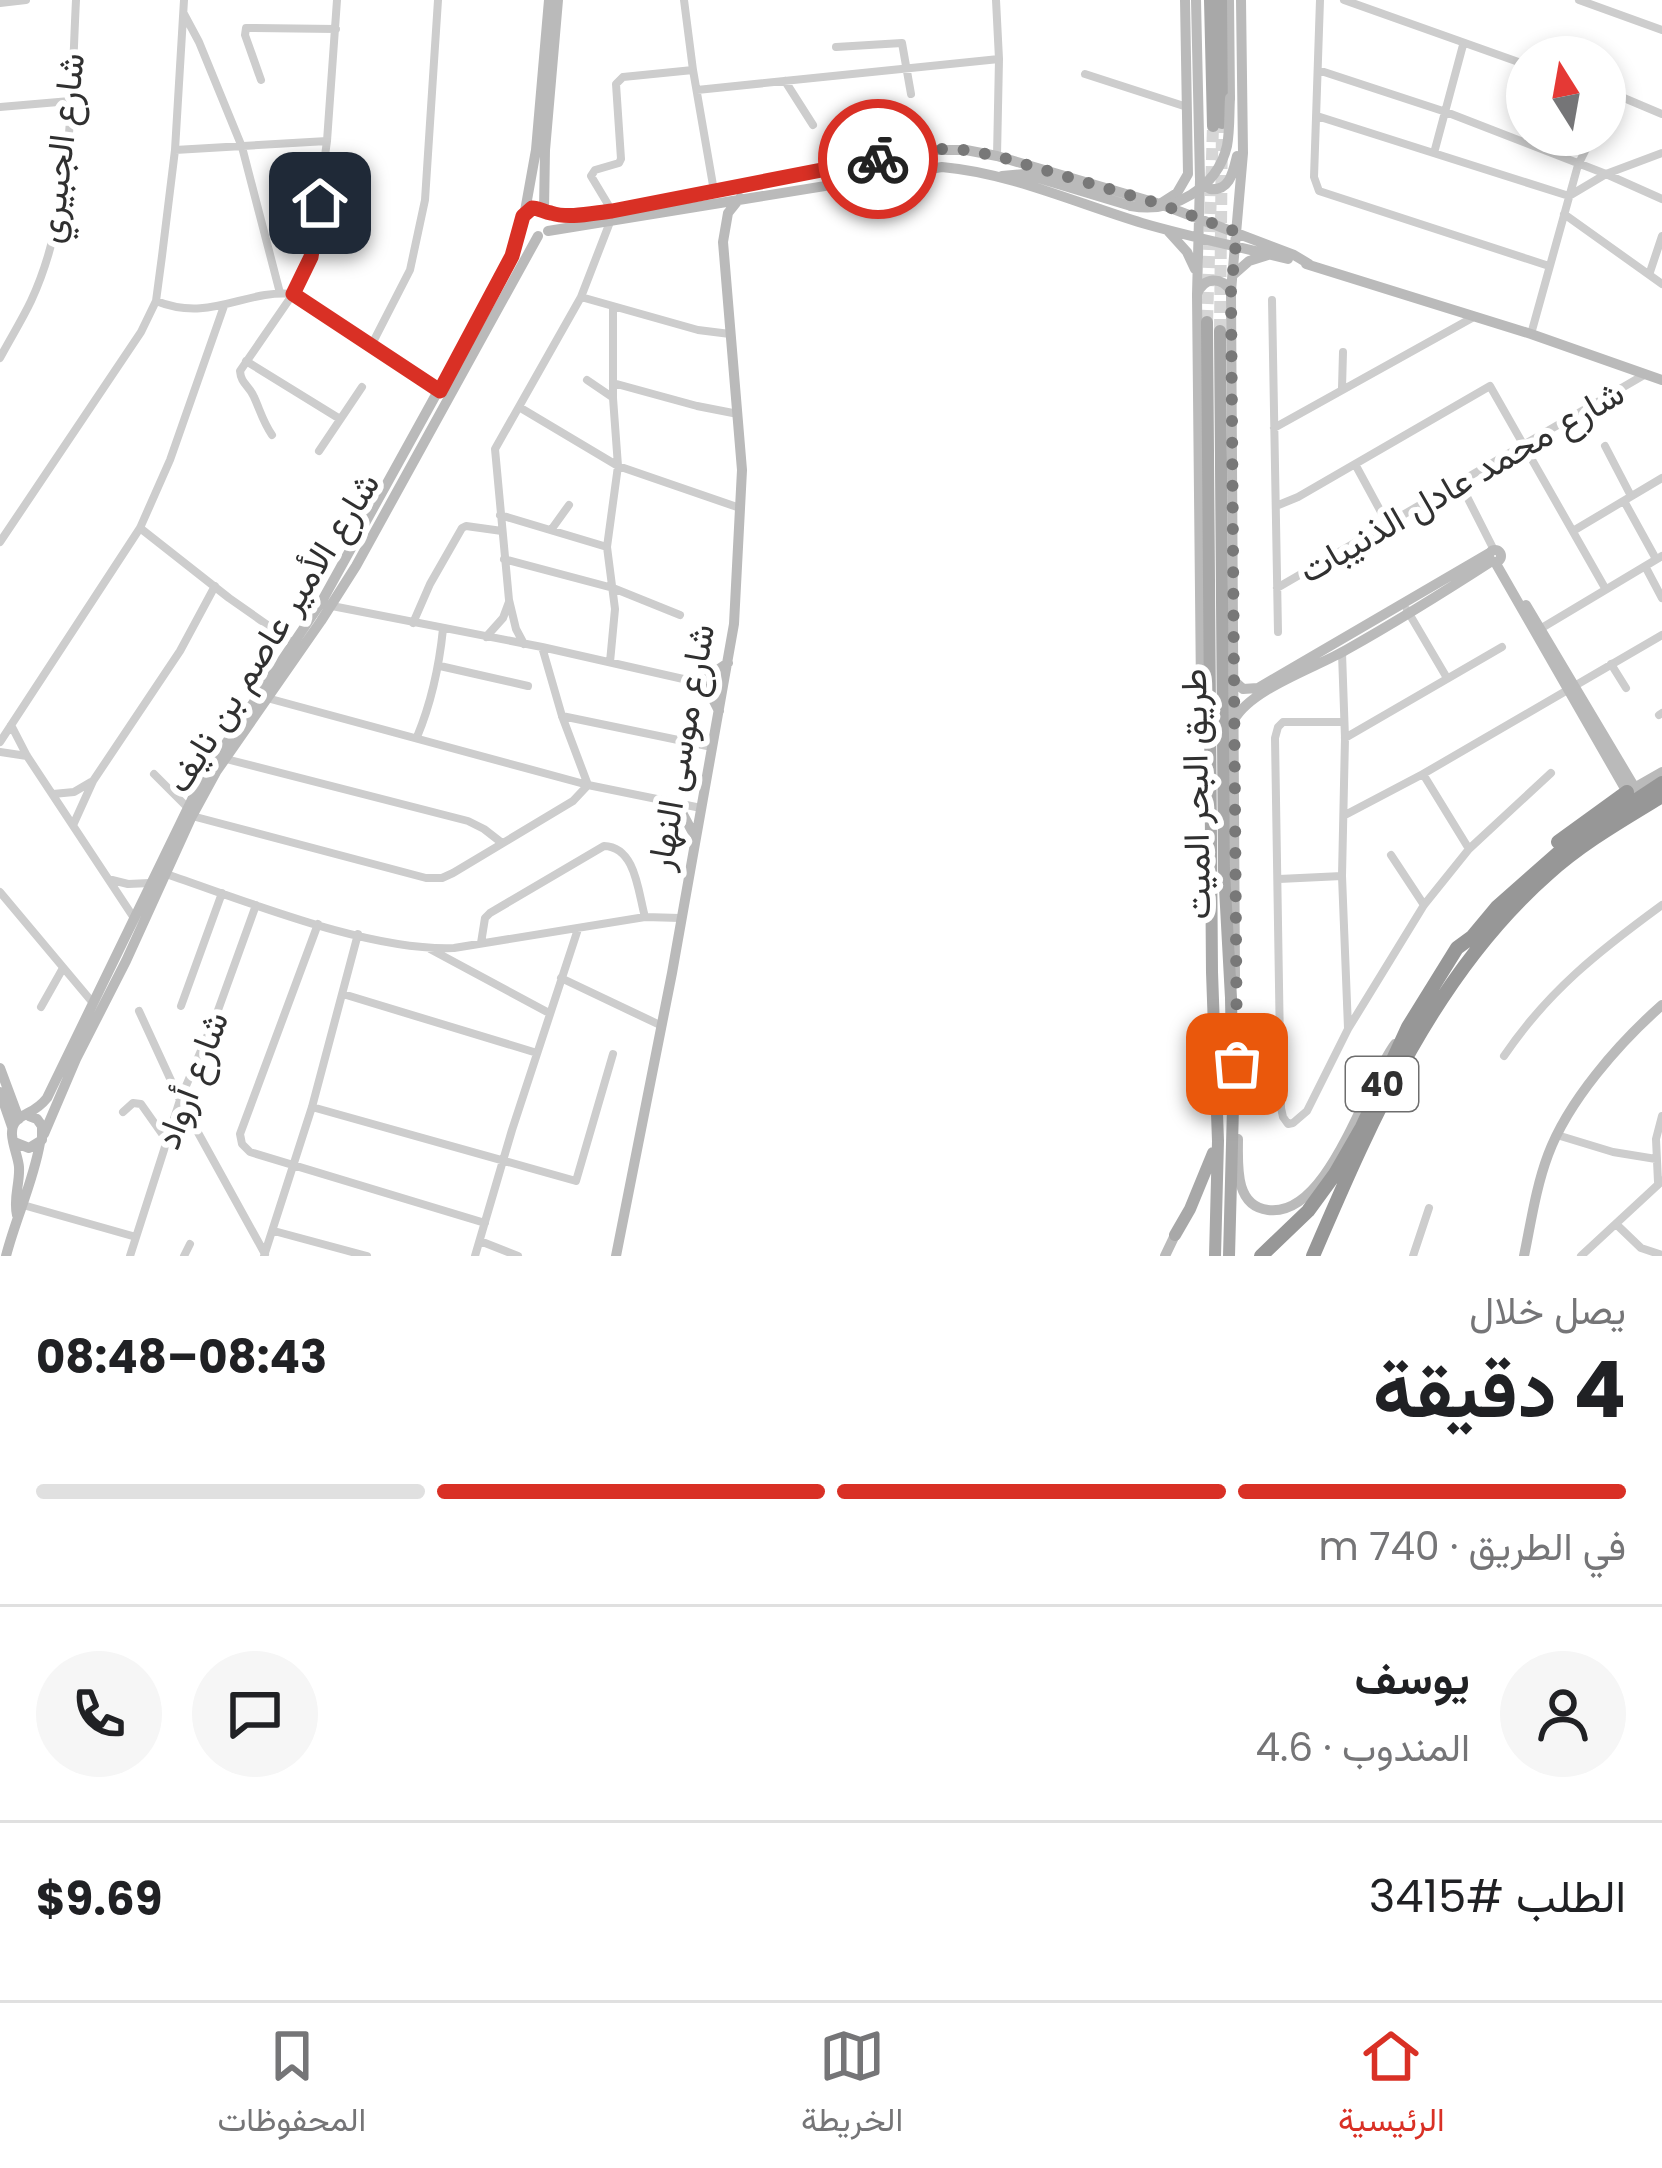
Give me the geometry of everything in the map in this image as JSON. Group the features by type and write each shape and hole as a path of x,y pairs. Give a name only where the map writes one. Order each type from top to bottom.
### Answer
{"highway":[{"name":"40","path":"1261,1256 1308,1211 1335,1174 1408,1027 1457,948 1564,848 1662,783"},
{"path":"1457,948 1460,937 1526,868 1631,790"},
{"name":"40","path":"1313,1256 1435,1005 1503,909 1571,854 1662,796"}],"main road":[{"path":"1210,0 1217,124 1225,0"},
{"path":"1207,322 1212,972 1218,1141 1215,1251 1227,1256"},
{"name":"طريق البحر الميت","path":"1220,331 1224,870 1233,1107 1227,1256"},
{"path":"1174,1235 1218,1141"}],"street":[{"path":"0,2 26,0"},
{"name":"شارع الجبيري","path":"0,358 32,299 56,225 71,101 76,0"},
{"path":"0,542 4,527 141,332 156,301 175,150 184,0"},
{"path":"272,435 240,371 293,294 311,257 327,141 337,0"},
{"path":"371,346 410,270 425,200 438,0"},
{"name":"شارع الأمير عاصم بن نايف","path":"6,1256 42,1138 166,874 190,812 332,606 551,225 546,212 545,150 553,0"},
{"name":"شارع الأمير عاصم بن نايف","path":"18,1208 20,1121 47,1098 220,750 322,601 512,256 534,170 553,0"},
{"path":"684,0 714,191"},
{"path":"996,0 997,156"},
{"path":"1160,204 1178,193 1188,175 1185,0"},
{"path":"1196,0 1201,691 1211,747"},
{"path":"999,178 1025,174 1150,208 1193,194 1222,161 1228,143 1225,0"},
{"path":"1200,180 1215,190 1225,186 1238,151 1243,82 1241,0"},
{"path":"1320,0 1314,182 1323,194 1549,266"},
{"path":"1344,0 1506,58"},
{"path":"1579,0 1662,30"},
{"path":"183,12 242,147 280,293"},
{"path":"261,80 246,28 336,29"},
{"path":"836,47 902,43 910,94"},
{"path":"1434,154 1463,45"},
{"path":"697,90 999,59"},
{"path":"524,644 509,600 495,449 581,297 611,216 591,176 595,170 620,162 616,84 623,77 693,70"},
{"path":"1318,70 1445,112 1662,199"},
{"path":"1085,74 1187,107"},
{"path":"784,81 813,125"},
{"name":"طريق البحر الميت","path":"1243,82 1243,153 1231,284 1232,679 1238,1176 1246,1198 1263,1210 1283,1209 1311,1192 1342,1146 1384,1059 1408,1027"},
{"path":"1626,99 1662,114"},
{"path":"0,107 71,101"},
{"path":"1317,116 1569,196 1606,174 1662,153"},
{"path":"175,150 327,141"},
{"path":"1309,265 1255,240 1236,239 1199,237 1166,229 966,169 922,169 611,216 532,208 524,223 543,234 611,216 714,191 926,150 966,150 1160,204 1199,218 1236,239 1271,255 1531,334 1662,380"},
{"path":"1531,334 1582,156"},
{"name":"شارع موسى النهار","path":"616,1256 734,623 742,508 723,242 728,213 740,198"},
{"path":"1239,205 1255,240"},
{"path":"697,206 713,215 723,242"},
{"path":"1564,214 1662,284"},
{"path":"1166,229 1187,252 1197,288"},
{"path":"1650,272 1662,236"},
{"path":"1197,288 1211,280 1231,284 1249,261 1271,255"},
{"path":"156,301 184,308 224,306 293,294 440,391"},
{"path":"581,297 698,330 730,334"},
{"path":"1272,300 1278,632"},
{"path":"0,742 140,528 224,306"},
{"path":"610,662 615,630 607,547 617,466 613,307"},
{"path":"1274,429 1472,318"},
{"path":"1342,389 1343,352"},
{"path":"246,361 340,418"},
{"name":"شارع محمد عادل الذنيبات","path":"1277,588 1645,374"},
{"path":"586,380 613,398"},
{"path":"613,383 738,413"},
{"path":"1276,506 1490,386 1605,588"},
{"path":"319,452 362,387"},
{"path":"519,407 617,466 742,508"},
{"path":"1537,631 1659,558 1605,446"},
{"path":"1355,464 1387,523"},
{"path":"1573,531 1662,478"},
{"path":"1459,481 1494,557 1631,790 1662,772"},
{"path":"551,530 569,505"},
{"path":"500,515 607,547"},
{"path":"140,528 293,643"},
{"path":"413,622 462,528 502,531"},
{"path":"1233,723 1246,705 1494,557"},
{"path":"505,559 613,588 680,615"},
{"path":"1645,566 1662,598"},
{"path":"74,823 93,782 179,651 215,586"},
{"path":"486,637 509,600"},
{"path":"332,606 723,688"},
{"path":"1406,609 1448,678"},
{"path":"417,737 440,666 442,629"},
{"path":"1345,815 1662,635"},
{"path":"1232,679 1243,688 1258,688 1341,646"},
{"path":"1341,646 1348,1029"},
{"path":"542,647 588,785"},
{"path":"1345,738 1502,647"},
{"path":"697,683 728,663"},
{"path":"1611,664 1626,688"},
{"path":"440,666 528,686"},
{"path":"697,683 710,693 719,711"},
{"path":"267,698 588,785 701,808"},
{"path":"562,716 712,747"},
{"path":"1342,722 1283,722 1275,738 1282,1108 1292,1114 1307,1111 1348,1029 1424,905 1469,849 1551,772"},
{"path":"11,725 135,919"},
{"path":"0,752 27,756"},
{"path":"224,758 468,821 502,843"},
{"path":"154,774 190,812 426,878 442,878 566,806 588,785"},
{"path":"1423,774 1469,849"},
{"path":"53,794 74,792 93,782"},
{"path":"676,804 688,801 705,786"},
{"path":"676,804 695,839"},
{"path":"481,944 487,915 604,846 615,846 627,856 645,917"},
{"path":"1390,855 1424,905"},
{"path":"166,874 318,924 429,948 645,917 680,918"},
{"path":"1279,880 1342,876"},
{"path":"112,880 152,883"},
{"path":"0,892 93,1003"},
{"path":"181,1006 222,893"},
{"name":"شارع أرواد","path":"130,1256 180,1100 256,905"},
{"path":"1504,1056 1565,981 1662,905"},
{"path":"318,924 240,1134 242,1144 250,1152 485,1223"},
{"path":"476,1256 578,929"},
{"path":"265,1255 312,1107 358,934"},
{"path":"429,948 549,1013"},
{"path":"41,1007 63,968"},
{"path":"561,978 662,1026"},
{"path":"343,994 537,1053"},
{"path":"1346,995 1366,1002"},
{"path":"1524,1256 1539,1185 1557,1135 1618,1050 1662,1005"},
{"path":"139,1011 180,1100 265,1255"},
{"path":"312,1107 576,1181 613,1054"},
{"path":"0,1068 20,1121"},
{"path":"0,1092 20,1121"},
{"path":"123,1112 129,1105 140,1104 166,1140"},
{"path":"1581,1256 1660,1182 1656,1139 1662,1116"},
{"path":"20,1121 40,1122 42,1138 20,1145"},
{"path":"1557,1135 1656,1159"},
{"path":"0,1199 18,1208 136,1237"},
{"path":"1413,1256 1429,1208"},
{"path":"1616,1223 1641,1248 1662,1255"},
{"path":"274,1231 366,1256"},
{"path":"1165,1256 1174,1235"},
{"path":"480,1241 518,1256"},
{"path":"184,1256 190,1244"}],"tunnel":[{"path":"1220,331 1222,123"},
{"path":"1207,322 1213,126"}],"way so far":[{"path":"878,159 939,149 997,156 1237,232 1231,334 1237,1064"}],"route":[{"path":"320,203 311,257 293,294 440,391 512,256 523,216 532,208 548,213 612,211 878,159"}]}
